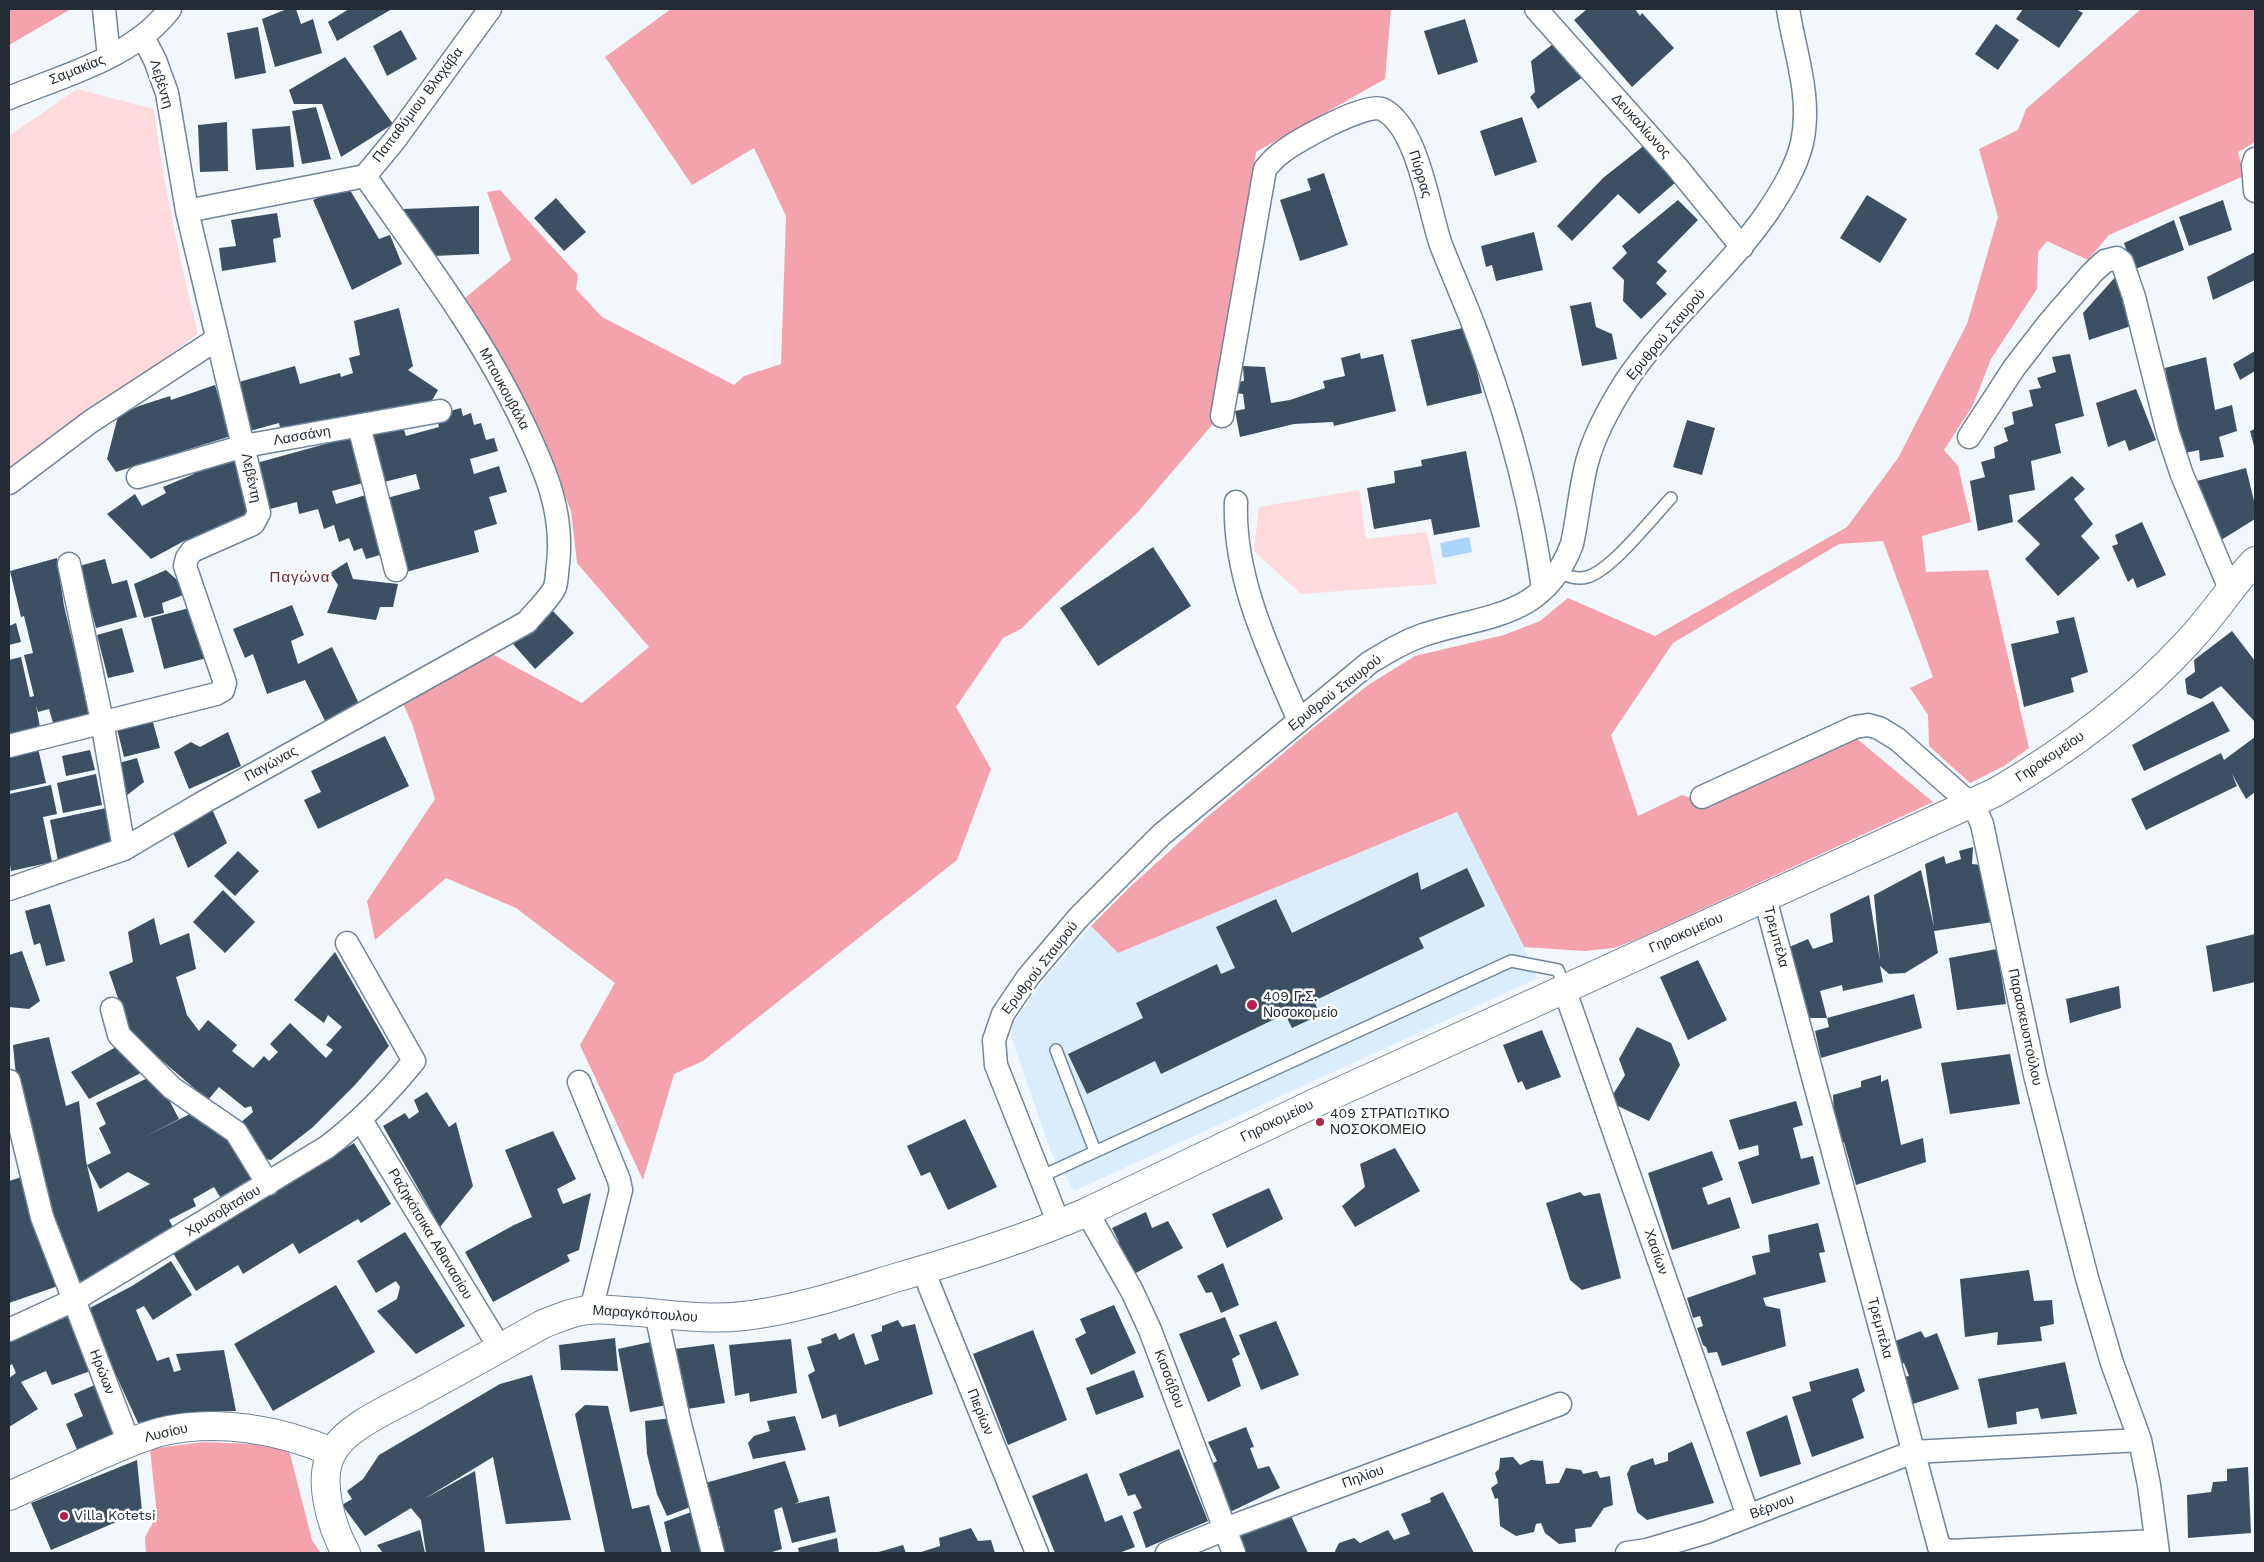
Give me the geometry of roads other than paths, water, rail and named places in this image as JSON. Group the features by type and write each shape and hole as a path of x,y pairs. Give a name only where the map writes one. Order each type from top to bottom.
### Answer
{"main road":[{"name":"Γηροκομείου","path":"1059,1224 1317,1102 1971,803 2035,770 2148,684 2190,641 2230,589 2255,561"},
{"name":"Μαραγκόπουλου","path":"332,1452 341,1440 360,1426 543,1324 566,1314 591,1310 656,1313 702,1318 744,1316 824,1299 923,1270 1059,1224"},
{"name":"Λυσίου","path":"9,1496 129,1443 160,1432 180,1428 199,1426 227,1427 294,1437 332,1452"},
{"path":"332,1452 327,1469 328,1504 335,1529 346,1553"}],"street":[{"path":"104,9 109,57"},
{"name":"Σαμακίας","path":"9,98 109,57 143,37 161,21 170,9"},
{"name":"Παπαθύμιου Βλαχάβα","path":"187,212 364,176 405,126 490,9"},
{"name":"Δευκαλίωνος","path":"1536,9 1676,166 1742,247"},
{"name":"Ερυθρού Σταυρού","path":"1059,1224 996,1065 994,1040 1003,1014 1052,948 1112,883 1161,835 1369,663 1397,646 1424,635 1499,616 1520,606 1543,589 1557,572 1572,544 1590,453 1616,397 1650,350 1742,247 1778,196 1792,171 1802,143 1805,101 1788,9"},
{"name":"Λεβέντη","path":"9,746 216,694 223,690 225,683 185,566 187,558 192,551 253,524 259,513 187,212 167,94 155,60 143,37"},
{"name":"Πύρρας","path":"1222,416 1265,169 1282,152 1343,118 1366,108 1383,110 1398,124 1414,151 1439,239 1484,353 1525,490 1536,536 1543,589"},
{"path":"2255,159 2253,171 2255,190"},
{"name":"Μπουκουβάλα","path":"364,176 475,334 510,394 552,491 560,532 555,587 527,622"},
{"path":"1969,438 2014,368 2048,324 2092,273 2105,261 2117,258 2122,262 2134,297 2168,434 2182,475 2230,589"},
{"path":"9,483 90,422 217,339"},
{"name":"Λασσάνη","path":"138,477 244,446 440,411"},
{"path":"359,426 396,570"},
{"path":"1236,502 1238,541 1252,602 1268,648 1299,721"},
{"path":"69,564 102,722 124,849"},
{"name":"Παγώνας","path":"9,889 124,849 202,803 527,622"},
{"name":"Παρασκευοπούλου","path":"1702,797 1855,727 1868,725 1879,728 1897,739 1971,803 1982,824 2035,1075 2087,1278 2112,1363 2140,1440 2149,1485 2157,1547"},
{"name":"Τρεμπέλα","path":"1766,898 1939,1547 1950,1551 2157,1547"},
{"name":"Χρυσοβιτσίου","path":"9,1330 74,1300 327,1147 361,1120 414,1061 346,943"},
{"name":"Χασίων","path":"1564,988 1748,1516"},
{"path":"112,1009 119,1035 172,1088 236,1132 268,1184"},
{"name":"Ηρώων","path":"9,1081 42,1217 129,1443"},
{"path":"579,1082 619,1180 621,1190 591,1310"},
{"name":"Ραζηκότσικα Αθανασίου","path":"361,1120 500,1348"},
{"name":"Κισσάβου","path":"1087,1212 1132,1291 1150,1330 1234,1553"},
{"name":"Πιερίων","path":"923,1270 1037,1553"},
{"path":"656,1313 679,1420 713,1553"},
{"name":"Πηλίου","path":"1167,1553 1225,1529 1560,1404"},
{"name":"Βέρνου","path":"1627,1553 1674,1542 1748,1516 1913,1452 2140,1440"}],"lane":[{"path":"1557,572 1578,578 1587,577 1605,567 1671,498"},
{"path":"1040,1177 1511,961 1558,970 1564,988"},
{"path":"1056,1050 1095,1151"}],"water":[{"path":"1469,537 1472,552 1443,558 1440,543"}],"place":[{"name":"409 Γ.Σ. Νοσοκομείο","path":"1252,1005"},
{"name":"409 ΣΤΡΑΤΙΩΤΙΚΟ ΝΟΣΟΚΟΜΕΙΟ","path":"1320,1122"},
{"name":"Villa Kotetsi","path":"64,1516"}],"district":[{"name":"Παγώνα","path":"300,578"}]}
